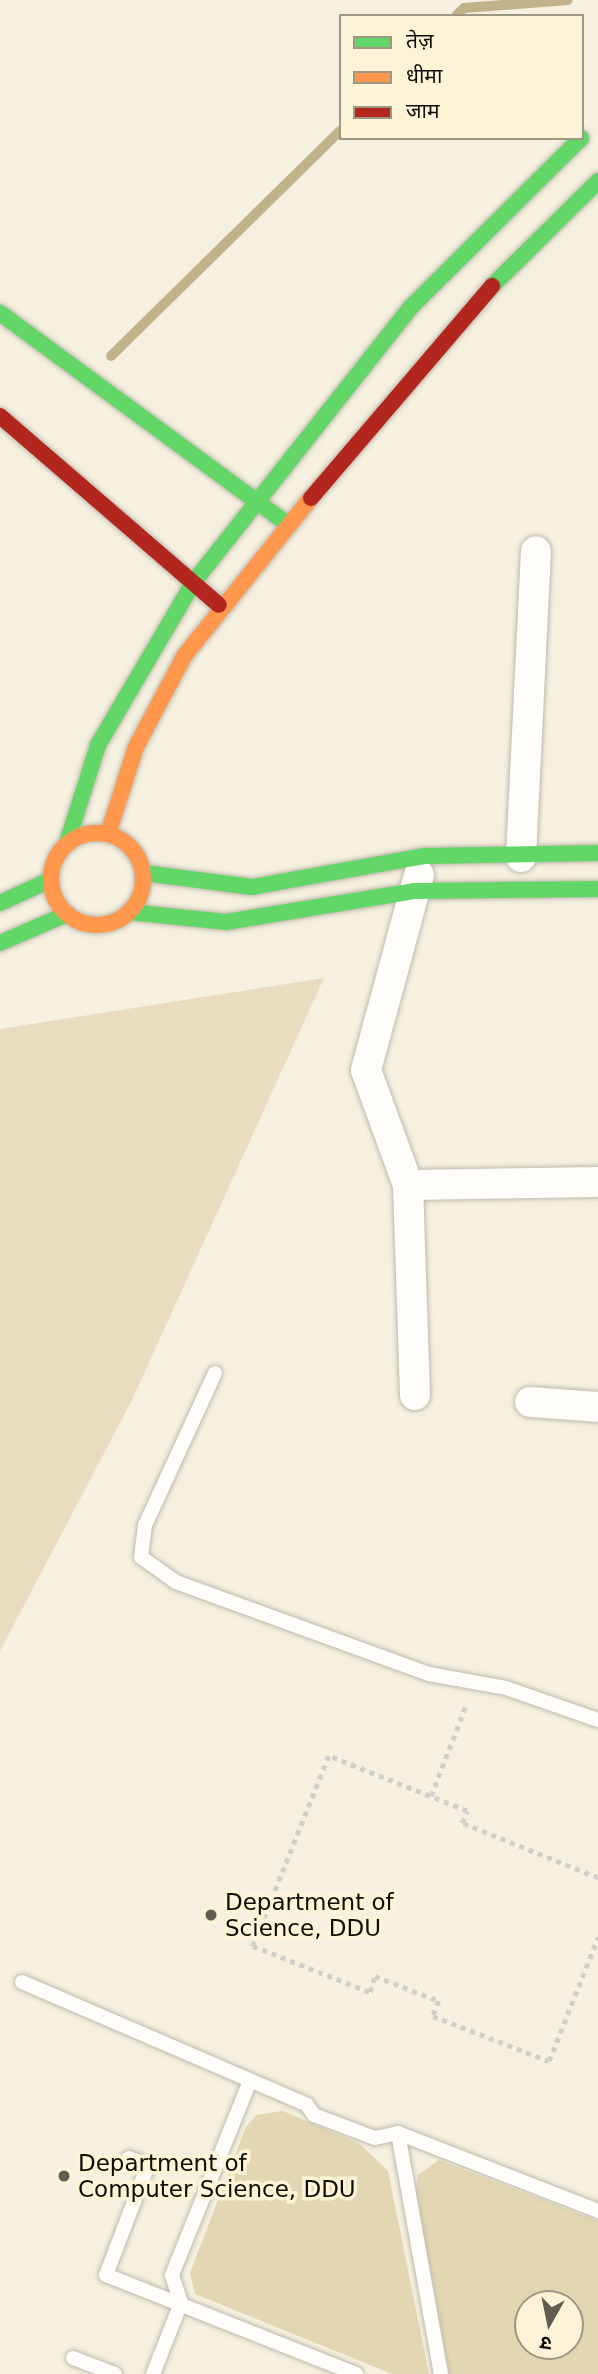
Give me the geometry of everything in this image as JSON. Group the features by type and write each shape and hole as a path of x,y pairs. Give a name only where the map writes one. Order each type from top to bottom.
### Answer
{"main road":[{"path":"584,136 598,122"},
{"path":"0,903 50,880 67,843 98,745 193,583 410,308 580,140"},
{"path":"108,834 136,747 184,655 220,606 285,523 486,291 598,181"},
{"path":"0,313 285,523"},
{"path":"0,416 220,606"},
{"path":"67,843 88,833 108,834 131,847 144,873 130,912"},
{"path":"144,873 252,887 425,856 520,858 598,853"},
{"path":"50,880 67,914"},
{"path":"0,943 67,914 103,925 130,912 226,922 415,891 598,889"}],"street":[{"path":"520,858 536,551"},
{"path":"415,1395 408,1185 366,1070 425,856"},
{"path":"408,1185 598,1182"},
{"path":"530,1402 598,1407"}],"lane":[{"path":"215,1373 145,1525 141,1557 176,1582 429,1674 506,1688 598,1720"},
{"path":"22,1982 375,2138 398,2133 598,2211"},
{"path":"153,2374 181,2303 173,2275 249,2083"},
{"path":"398,2133 441,2374"},
{"path":"129,2158 148,2165 106,2275 356,2374"},
{"path":"73,2358 115,2374"}],"path":[{"path":"431,1796 474,1684"},
{"path":"598,1878 462,1823 467,1811 329,1756 253,1946 370,1992 375,1976 439,2001 433,2016 549,2061 598,1937"}],"shaded area":[{"path":"324,978 132,1400 0,1651 0,1029"},
{"path":"283,2111 360,2144 388,2171 429,2374 392,2374 195,2294 190,2273 246,2127 256,2115"},
{"path":"439,2160 598,2221 598,2374 449,2374 416,2190 418,2175"}],"waterway":[{"path":"458,14 464,8 568,0"},
{"path":"111,356 339,132"}],"traffic: fast":[{"path":"67,843 98,745 193,583 410,308 579,140"},
{"path":"492,286 598,181"},
{"path":"0,313 283,521"},
{"path":"144,873 252,887 425,856 598,853"},
{"path":"0,903 50,880"},
{"path":"129,912 226,922 415,891 598,889"},
{"path":"0,943 67,914"}],"traffic: slow":[{"path":"108,834 136,747 185,655 311,498"},
{"path":"97,833 115,836 130,846 140,861 143,879 140,897 130,912 115,922 97,925 79,922 64,912 54,897 51,879 54,861 64,846 79,836 97,833"}],"traffic: jam":[{"path":"311,498 492,286"},
{"path":"0,416 219,605"}],"place":[{"name":"Department of Science, DDU","path":"211,1915"},
{"name":"Department of Computer Science, DDU","path":"64,2176"}]}
